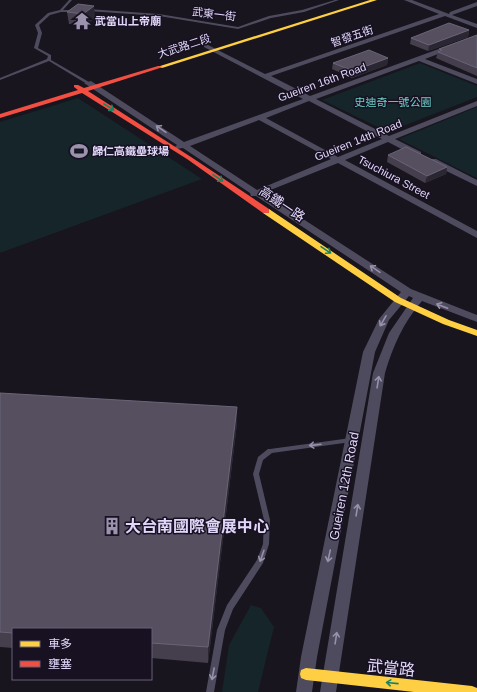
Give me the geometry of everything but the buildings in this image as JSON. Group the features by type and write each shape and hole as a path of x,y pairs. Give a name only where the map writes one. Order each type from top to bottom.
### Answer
{"street":[{"name":"大武路二段","path":"210,48 327,5 356,0"},
{"name":"大武路二段","path":"0,116 85,87 210,48 375,0"},
{"path":"407,0 477,22"},
{"path":"418,0 477,26"},
{"name":"智發五街","path":"265,76 477,4"},
{"name":"Gueiren 16th Road","path":"174,149 477,37"},
{"path":"210,48 308,99 477,183"},
{"path":"420,59 477,82"},
{"name":"大武路二段","path":"0,110 85,87"},
{"name":"高鐵一路","path":"85,87 184,145 259,192 407,291 416,302 477,333"},
{"name":"高鐵一路","path":"85,87 398,300 416,302 477,319"},
{"name":"Gueiren 14th Road","path":"246,197 477,103"},
{"name":"Tsuchiura Street","path":"259,117 477,235"},
{"name":"Gueiren 12th Road","path":"304,692 306,674 369,352 384,319 398,300 407,291"},
{"name":"Gueiren 12th Road","path":"329,684 384,353 391,336 416,302"},
{"name":"武當路","path":"306,674 329,684 472,692"}],"lane":[{"path":"71,0 61,11 49,14 37,25 40,33 36,48 50,56 49,60 85,87"},
{"path":"327,5 337,0"},
{"name":"武東一街","path":"61,11 105,10 151,15 238,28 270,17 327,5 337,0"},
{"path":"0,79 49,60"},
{"path":"210,692 220,630 230,607 260,561 266,544 267,520 256,474 260,459 270,450 353,440"}],"green space":[{"name":"史迪奇一號公園","path":"420,63 477,86 477,97 388,132 322,100"},
{"name":"歸仁高鐵壘球場","path":"78,98 202,179 0,253 0,122"},
{"path":"477,107 477,178 399,139"},
{"path":"251,605 261,608 274,627 258,692 222,692 229,645"}],"traffic: slow":[{"path":"160,67 375,0"},
{"path":"266,211 398,300 446,322 477,333"},
{"path":"306,674 472,692"}],"traffic: jam":[{"path":"0,116 160,67"},
{"path":"76,86 189,158 266,211"}],"place":[{"name":"武當山上帝廟","path":"82,21"},
{"name":"歸仁高鐵壘球場","path":"79,151"},
{"name":"大台南國際會展中心","path":"112,526"}]}
